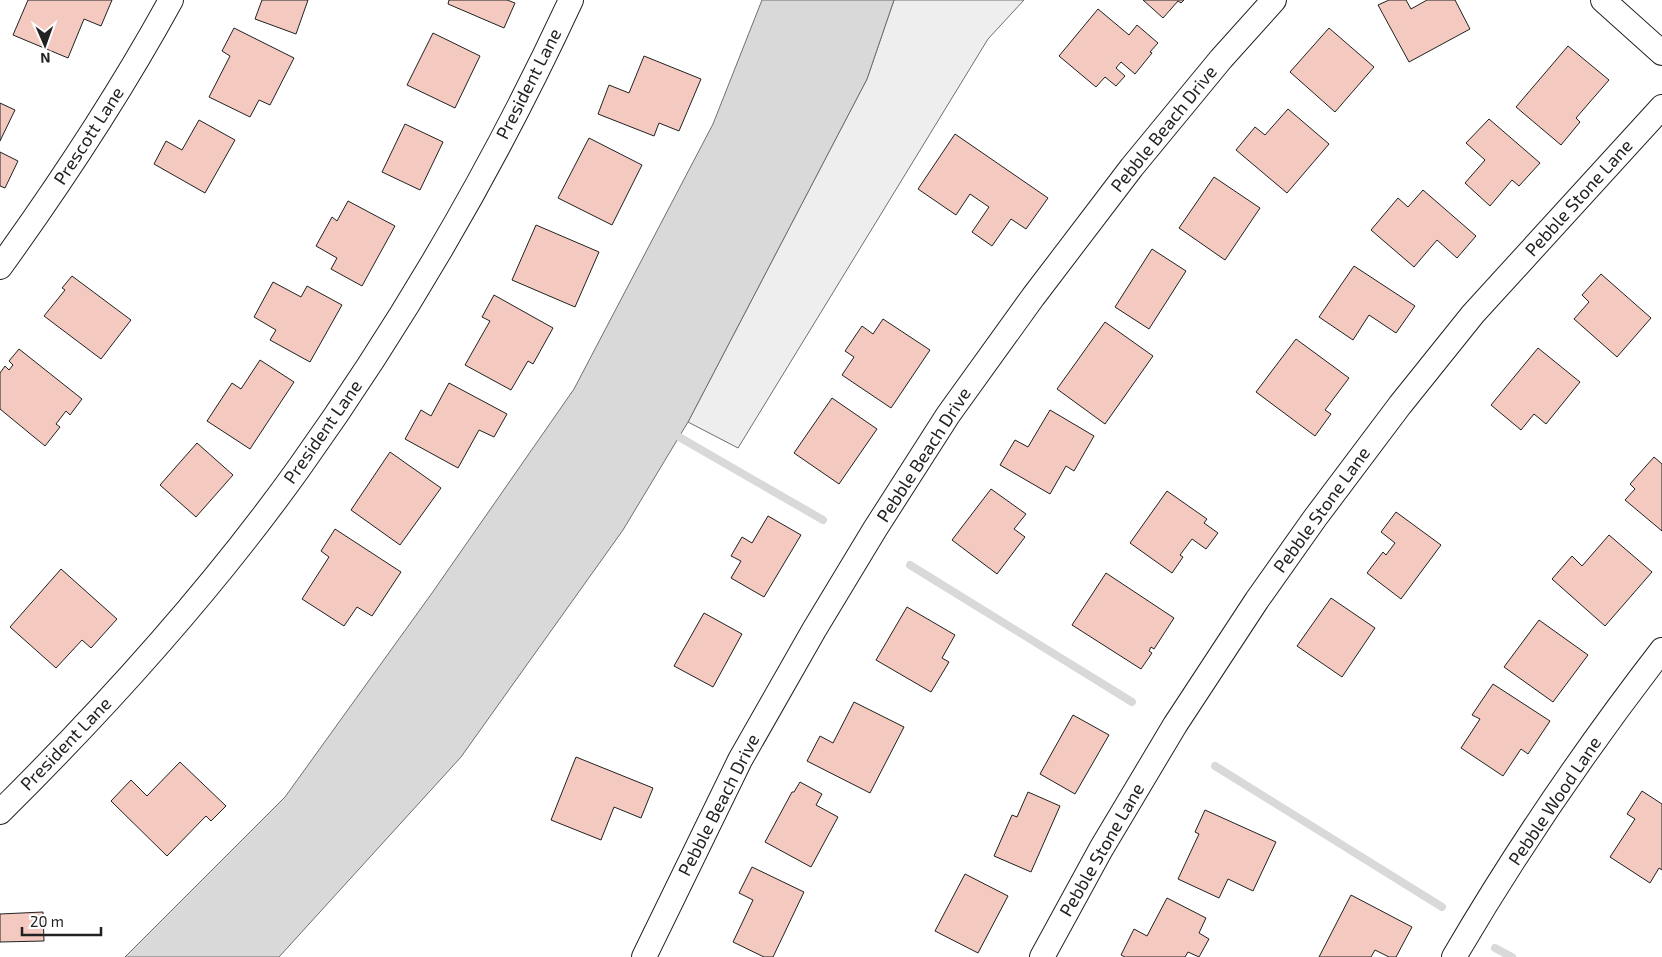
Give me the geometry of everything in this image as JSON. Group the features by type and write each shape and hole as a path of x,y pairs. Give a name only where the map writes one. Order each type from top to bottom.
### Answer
{"street":[{"name":"Prescott Lane","path":"0,267 43,208 90,136 138,60 171,0"},
{"name":"President Lane","path":"0,812 116,692 164,638 234,554 299,469 359,382 454,226 518,109 571,0"},
{"name":"Pebble Beach Drive","path":"644,957 740,760 820,622 948,415 1039,289 1126,174 1221,59 1274,0"},
{"path":"1602,0 1662,53"},
{"name":"Pebble Stone Lane","path":"1042,957 1101,849 1175,725 1257,600 1315,518 1400,405 1473,314 1662,107"},
{"name":"Pebble Wood Lane","path":"1454,957 1482,909 1566,782 1662,650"}],"shaded area":[{"path":"762,0 894,0 867,79 688,422 623,530 461,757 279,957 125,957 285,797 432,593 574,389 713,124"},
{"path":"894,0 1024,0 988,39 738,448 688,422 867,79"}],"building":[{"path":"28,0 112,0 101,26 84,19 68,58 13,35"},
{"path":"262,0 308,0 296,34 255,19"},
{"path":"449,0 507,0 515,3 504,28 448,4"},
{"path":"1143,0 1184,0 1181,3 1178,1 1163,18"},
{"path":"1389,0 1406,0 1411,9 1427,0 1455,0 1470,29 1409,62 1378,5"},
{"path":"1098,9 1129,35 1137,25 1158,43 1135,74 1121,62 1116,68 1125,76 1116,86 1105,77 1096,87 1059,56"},
{"path":"234,28 294,58 270,105 259,100 250,117 209,97 230,56 222,51"},
{"path":"1329,28 1374,67 1335,112 1290,72"},
{"path":"433,33 480,56 455,108 407,85"},
{"path":"1568,46 1609,80 1576,118 1580,122 1561,145 1516,107"},
{"path":"644,56 701,79 679,131 659,123 654,136 598,114 609,85 629,93"},
{"path":"0,103 15,110 0,141"},
{"path":"1288,109 1329,144 1287,193 1236,150 1255,127 1265,135"},
{"path":"1489,119 1540,163 1519,186 1512,180 1490,206 1465,183 1485,160 1466,143"},
{"path":"199,120 235,140 205,193 154,164 166,141 182,150"},
{"path":"405,124 443,142 420,190 382,172"},
{"path":"955,134 1048,198 1026,229 1011,219 992,246 972,232 989,207 970,194 956,215 918,189"},
{"path":"589,138 642,165 612,225 558,198"},
{"path":"0,152 18,161 5,188 0,186"},
{"path":"1214,177 1260,208 1225,260 1179,228"},
{"path":"1423,190 1476,236 1457,258 1437,240 1414,267 1371,230 1398,198 1408,207"},
{"path":"348,201 395,226 362,286 331,269 337,258 316,246 332,217 337,221"},
{"path":"536,225 599,252 575,307 512,280"},
{"path":"1152,249 1186,271 1149,329 1115,307"},
{"path":"1354,266 1415,306 1396,333 1369,315 1353,340 1319,317"},
{"path":"1601,274 1651,318 1617,357 1574,319 1589,302 1582,295"},
{"path":"72,276 131,320 101,359 44,316 65,290 62,288"},
{"path":"273,282 301,297 307,286 342,305 310,362 270,340 276,330 254,317"},
{"path":"494,295 553,328 533,364 528,361 511,390 465,365 490,321 482,317"},
{"path":"883,319 930,350 891,408 842,375 854,357 845,351 862,326 873,334"},
{"path":"1105,322 1153,356 1105,424 1057,389"},
{"path":"1296,339 1349,378 1325,410 1331,414 1315,436 1256,392"},
{"path":"1538,348 1580,382 1546,424 1534,414 1521,430 1491,405"},
{"path":"19,349 82,399 70,415 66,411 56,424 60,427 45,446 0,409 0,373 5,366 9,370 13,365 9,361"},
{"path":"260,360 294,382 250,449 207,421 232,383 241,389"},
{"path":"449,383 507,414 494,437 479,430 458,468 405,439 421,410 431,416"},
{"path":"832,398 877,429 839,484 794,453"},
{"path":"1050,410 1094,436 1074,471 1066,466 1050,494 1000,465 1015,440 1028,447"},
{"path":"197,443 233,475 196,517 160,485"},
{"path":"390,452 441,488 400,545 351,510"},
{"path":"1654,457 1662,464 1662,531 1625,500 1635,489 1630,484"},
{"path":"991,489 1026,514 1014,529 1025,537 997,574 952,540"},
{"path":"1167,491 1207,519 1204,523 1218,533 1206,549 1192,539 1180,555 1183,557 1172,573 1130,543"},
{"path":"1396,512 1441,545 1401,599 1367,573 1383,552 1386,555 1395,543 1381,532"},
{"path":"768,516 801,535 764,597 731,578 741,561 731,556 742,537 752,543"},
{"path":"335,529 401,572 372,616 357,607 344,626 302,599 329,557 321,551"},
{"path":"1609,535 1652,572 1605,626 1552,579 1572,556 1582,566"},
{"path":"61,569 117,619 91,648 82,640 56,668 10,627"},
{"path":"1106,573 1174,618 1154,649 1151,647 1149,651 1152,653 1141,669 1072,625"},
{"path":"1331,598 1375,628 1342,677 1297,646"},
{"path":"907,607 955,635 942,658 949,662 931,692 876,660"},
{"path":"704,613 742,634 713,687 674,666"},
{"path":"1539,620 1588,655 1553,702 1504,667"},
{"path":"1493,684 1550,721 1528,754 1521,749 1503,776 1461,748 1480,719 1472,715"},
{"path":"854,702 904,727 870,793 807,761 820,736 833,743"},
{"path":"1073,715 1109,735 1075,794 1040,774"},
{"path":"576,757 653,788 641,818 614,807 601,840 551,820"},
{"path":"180,762 226,806 211,821 206,816 167,856 111,801 131,780 147,796"},
{"path":"800,782 822,794 816,805 838,817 811,867 765,842 792,792 794,792"},
{"path":"1642,791 1662,804 1662,870 1659,868 1650,883 1610,857 1635,819 1627,814"},
{"path":"1028,792 1060,806 1031,872 994,856 1012,815 1017,817"},
{"path":"1205,810 1276,842 1253,891 1228,879 1219,898 1178,879 1199,834 1195,832"},
{"path":"752,867 804,892 773,957 764,957 733,942 753,900 739,893"},
{"path":"965,874 1008,896 978,953 935,931"},
{"path":"1351,895 1412,927 1396,957 1389,957 1375,950 1371,957 1319,957"},
{"path":"1167,898 1206,918 1199,933 1209,939 1199,957 1188,952 1185,957 1125,957 1121,955 1134,929 1147,936"},
{"path":"43,912 44,941 0,942 0,914"}],"waterway":[{"path":"679,437 823,520"},
{"path":"910,565 1132,702"},
{"path":"1215,766 1442,907"},
{"path":"1495,948 1512,957"}]}
